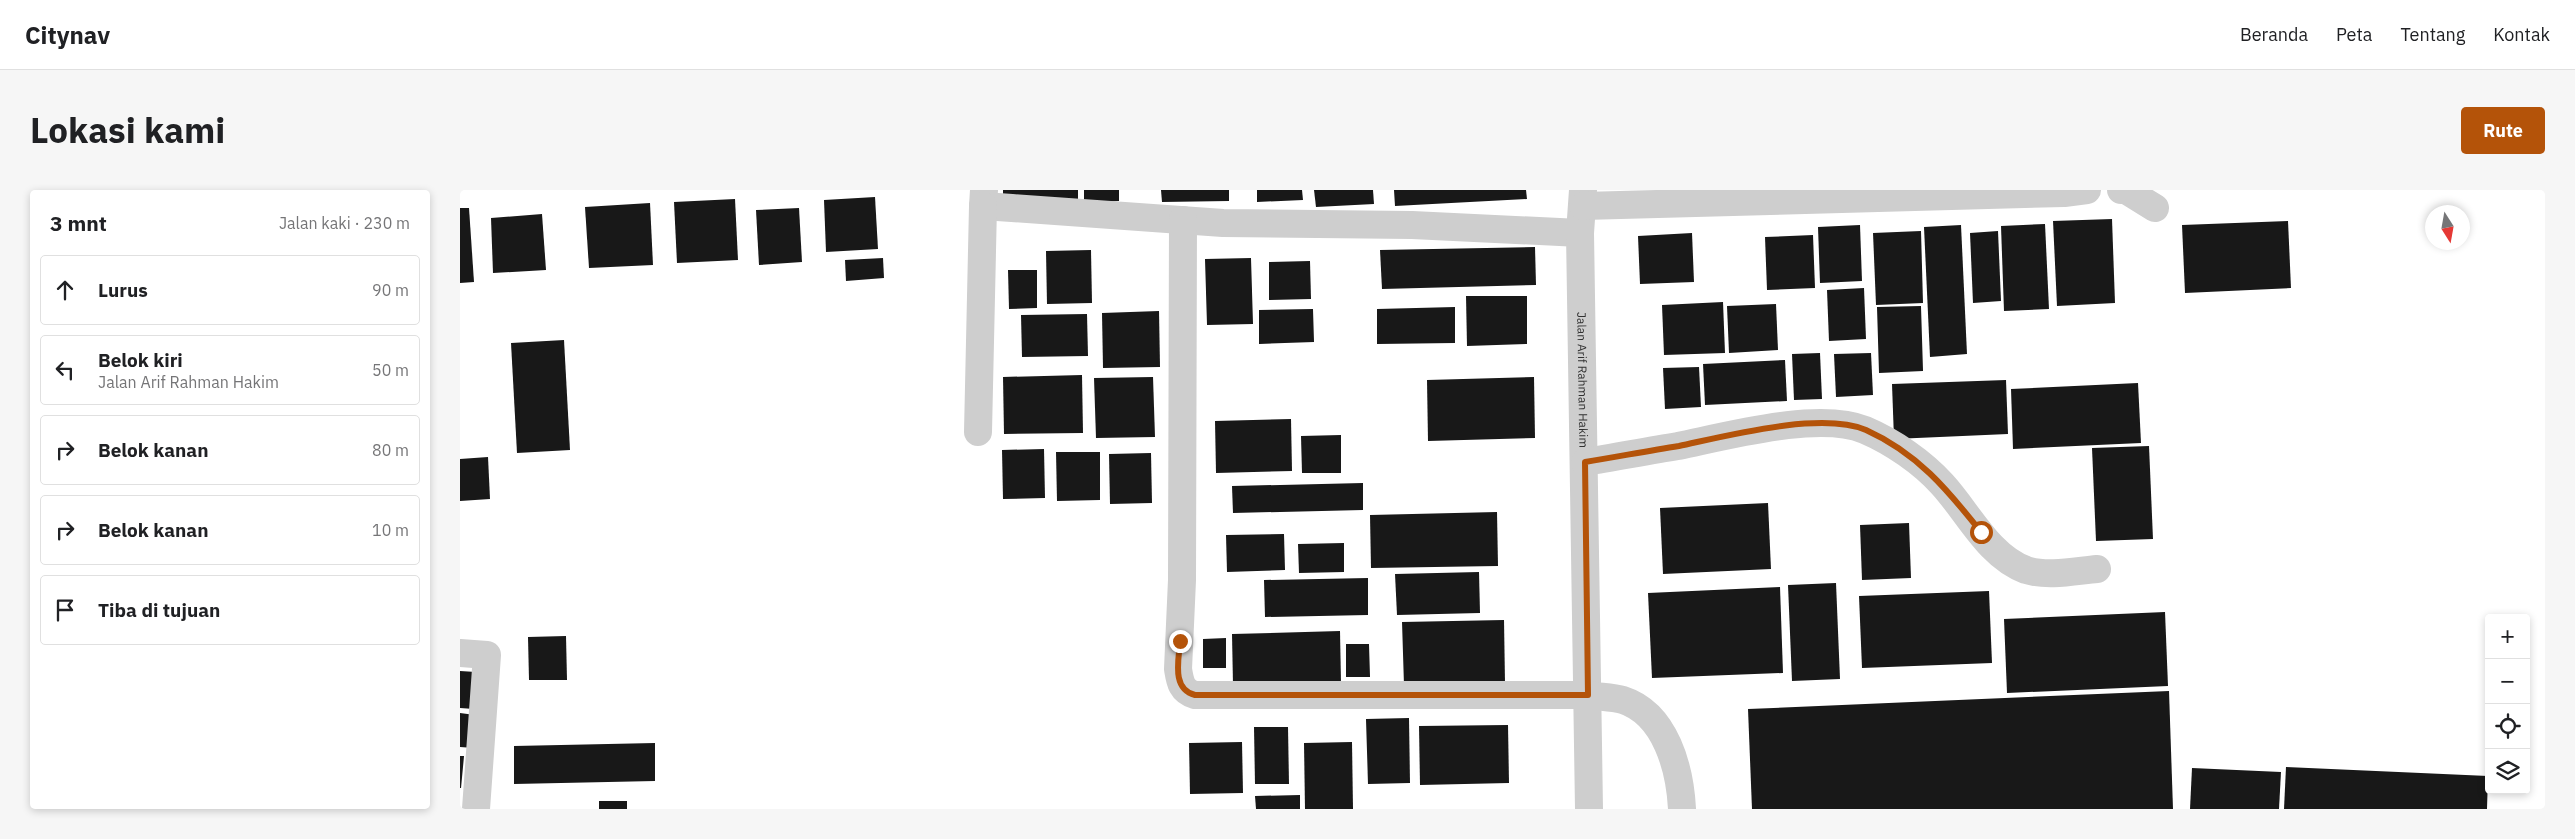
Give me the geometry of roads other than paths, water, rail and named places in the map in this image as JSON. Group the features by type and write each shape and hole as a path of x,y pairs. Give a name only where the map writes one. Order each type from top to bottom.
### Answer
{"street":[{"path":"1583,198 2064,193 2087,190"},
{"path":"2121,190 2155,208"},
{"path":"978,432 983,198 1183,220 1412,225 1580,233"},
{"name":"Jalan Arif Rahman Hakim","path":"1583,198 1580,233 1590,809"},
{"path":"1183,220 1182,580 1178,669 1180,682 1184,690 1195,695 1588,695 1624,700 1652,718 1669,746 1681,787 1682,809"},
{"path":"1585,462 1757,430 1818,424 1842,425 1864,430 1925,466 1994,547 2010,561 2026,570 2042,573 2098,569"},
{"path":"460,653 487,655 476,809"}]}
